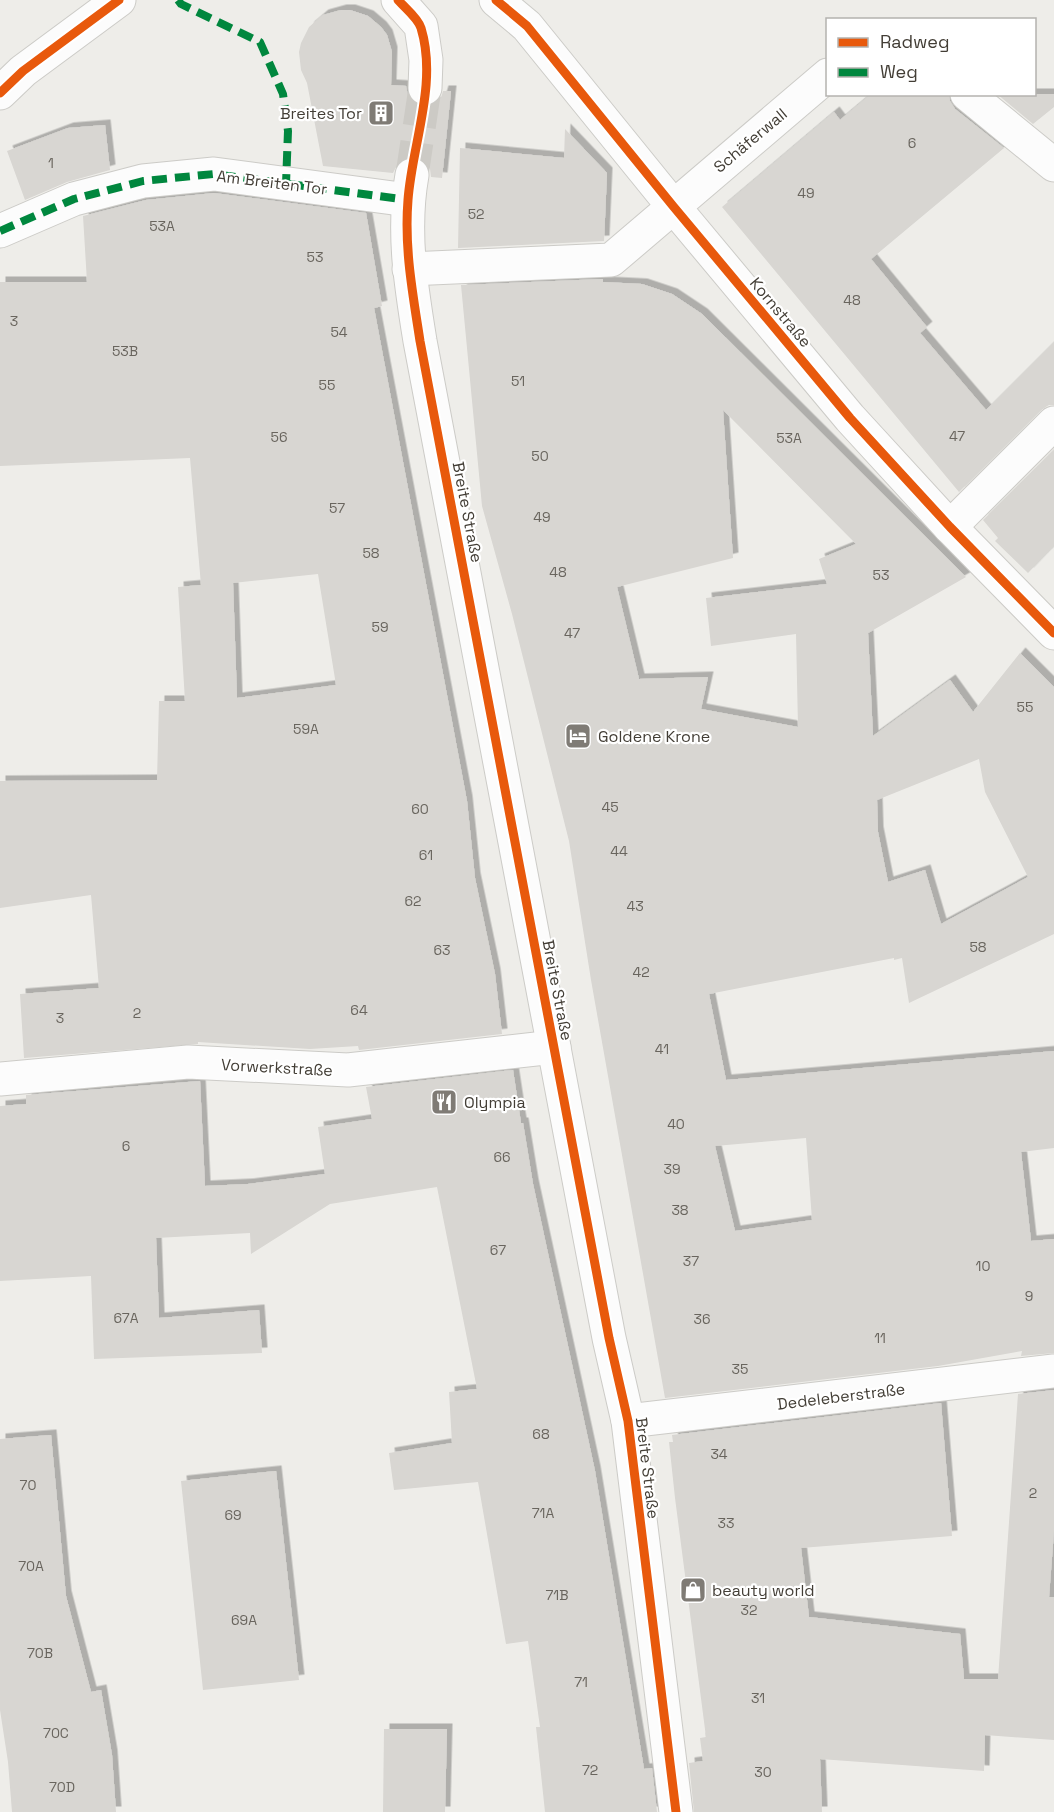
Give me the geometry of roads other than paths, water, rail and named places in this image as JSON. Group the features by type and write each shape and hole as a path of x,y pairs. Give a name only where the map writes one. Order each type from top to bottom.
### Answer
{"street":[{"path":"0,93 23,71 119,0"},
{"path":"398,0 421,26 426,60 425,88"},
{"name":"Kornstraße","path":"496,0 527,26 850,418 950,527 1054,633"},
{"name":"Schäferwall","path":"409,269 611,260 826,77"},
{"path":"970,96 1054,165"},
{"name":"Am Breiten Tor","path":"0,231 74,199 143,181 214,174 410,188"},
{"name":"Breite Straße","path":"410,188 409,269 420,341 609,1338 628,1421 676,1812"},
{"path":"950,527 1054,423"},
{"name":"Vorwerkstraße","path":"0,1078 188,1062 348,1071 554,1047"},
{"name":"Dedeleberstraße","path":"628,1421 1054,1371"}],"tunnel":[{"path":"412,175 425,88"}],"place":[{"name":"Breites Tor","path":"381,113"},
{"name":"Goldene Krone","path":"578,736"},
{"name":"Olympia","path":"444,1102"},
{"name":"beauty world","path":"693,1590"}]}
